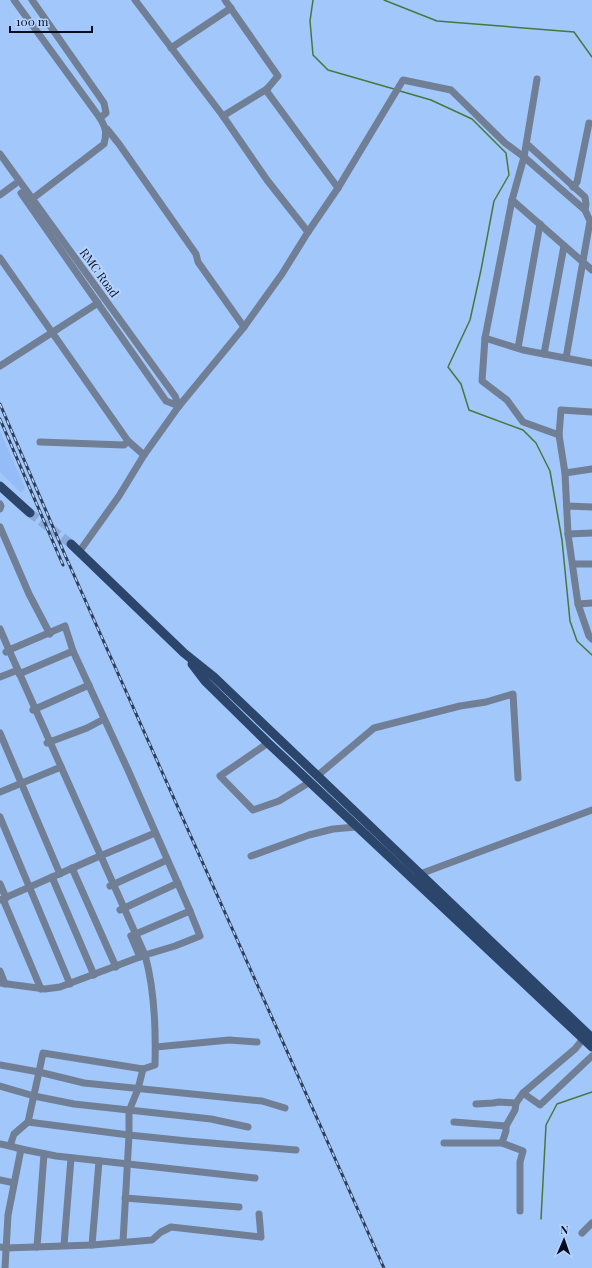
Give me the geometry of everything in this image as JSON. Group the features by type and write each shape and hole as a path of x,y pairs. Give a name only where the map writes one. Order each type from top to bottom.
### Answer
{"main road":[{"path":"0,486 30,513"},
{"path":"71,544 184,653 214,677 314,773 417,878 588,1039 592,1047"},
{"path":"184,653 205,681 268,743 356,827 417,878"},
{"path":"306,779 314,773"}],"street":[{"path":"14,0 119,144 196,254 198,262 244,327"},
{"path":"32,0 104,103 106,113 100,118"},
{"path":"135,0 223,116 267,180 308,232"},
{"path":"223,116 267,89 278,76 225,0"},
{"path":"171,48 231,8"},
{"path":"536,79 527,144 512,200 485,338 482,381 507,400 523,422 559,435"},
{"path":"79,552 119,496 144,455 179,406 244,327 282,274 338,188 403,80 451,90 505,143 524,157 584,210 590,221 566,358"},
{"path":"267,89 273,100 338,188"},
{"path":"574,187 577,182 589,123"},
{"path":"32,199 104,144 107,135 104,125"},
{"path":"527,144 584,197 586,204 584,210"},
{"name":"RMC Road","path":"0,154 176,396 179,406"},
{"name":"RMC Road","path":"0,162 166,401 179,406"},
{"path":"0,195 15,184"},
{"path":"512,200 592,270"},
{"path":"518,348 540,224"},
{"path":"544,354 564,246"},
{"path":"0,258 128,442 144,455"},
{"path":"0,366 98,303"},
{"path":"485,338 518,348 592,363"},
{"path":"592,412 561,410 559,435 565,473 568,534 578,604 589,636 592,640"},
{"path":"40,442 124,445 128,442"},
{"path":"565,473 592,469"},
{"path":"0,504 0,509"},
{"path":"567,506 592,507"},
{"path":"0,527 29,594 50,634"},
{"path":"568,534 592,533"},
{"path":"573,564 592,564"},
{"path":"578,604 592,604"},
{"path":"0,971 2,983 41,989 60,987 94,976 143,956 200,936 156,833 73,651 65,626 50,634 8,651"},
{"path":"0,629 17,672 150,973 156,1047 155,1066 143,1069 42,1052 28,1122 14,1134 10,1146"},
{"path":"0,638 8,651"},
{"path":"0,678 73,651"},
{"path":"34,710 89,685"},
{"path":"314,773 374,728 460,706 486,702 513,694 518,778"},
{"path":"49,743 104,719"},
{"path":"0,733 60,874"},
{"path":"268,743 220,776 253,810 279,801 306,779"},
{"path":"0,792 59,768"},
{"path":"417,878 592,810"},
{"path":"0,817 70,984"},
{"path":"251,856 309,835 333,829 356,827"},
{"path":"3,900 156,833"},
{"path":"111,885 167,860"},
{"path":"53,879 60,874 73,870"},
{"path":"73,870 116,967"},
{"path":"53,879 94,976"},
{"path":"121,909 178,883"},
{"path":"0,884 3,900 41,989"},
{"path":"133,935 190,911"},
{"path":"502,1143 506,1126 515,1110 516,1103 523,1093 588,1039"},
{"path":"156,1047 229,1040 258,1042"},
{"path":"523,1093 540,1106 592,1056"},
{"path":"0,1065 39,1072 84,1083 262,1101 285,1108"},
{"path":"123,1242 128,1165 129,1111 138,1089 143,1069"},
{"path":"0,1086 34,1096 74,1104 211,1119 248,1127"},
{"path":"476,1104 499,1102 516,1103"},
{"path":"28,1122 129,1135 296,1150"},
{"path":"454,1122 506,1126"},
{"path":"444,1143 502,1143 523,1151 520,1162 520,1211"},
{"path":"0,1144 56,1156 255,1178"},
{"path":"5,1268 3,1248 4,1214 14,1183 21,1148"},
{"path":"37,1247 44,1154"},
{"path":"64,1245 71,1158"},
{"path":"92,1245 99,1161"},
{"path":"0,1180 14,1183"},
{"path":"125,1198 239,1207"},
{"path":"3,1248 92,1245 152,1240 161,1232 172,1227 261,1237 259,1214"},
{"path":"582,1233 592,1224"}],"shaded area":[{"path":"0,431 25,488 21,493 0,472"}],"waterway":[{"path":"313,0 310,21 313,55 328,70 394,89"},
{"path":"384,0 437,21 574,32 592,57"},
{"path":"400,91 431,100 472,119 506,153 509,175 494,201 470,320 448,367 461,384 469,410 523,430 536,443 550,471 562,540 570,621 577,641 592,655"},
{"path":"541,1219 546,1125 557,1104 592,1092"}],"tunnel":[{"path":"30,513 71,544"}],"railway":[{"path":"0,404 65,555 384,1268"},
{"path":"0,419 63,565"}]}
